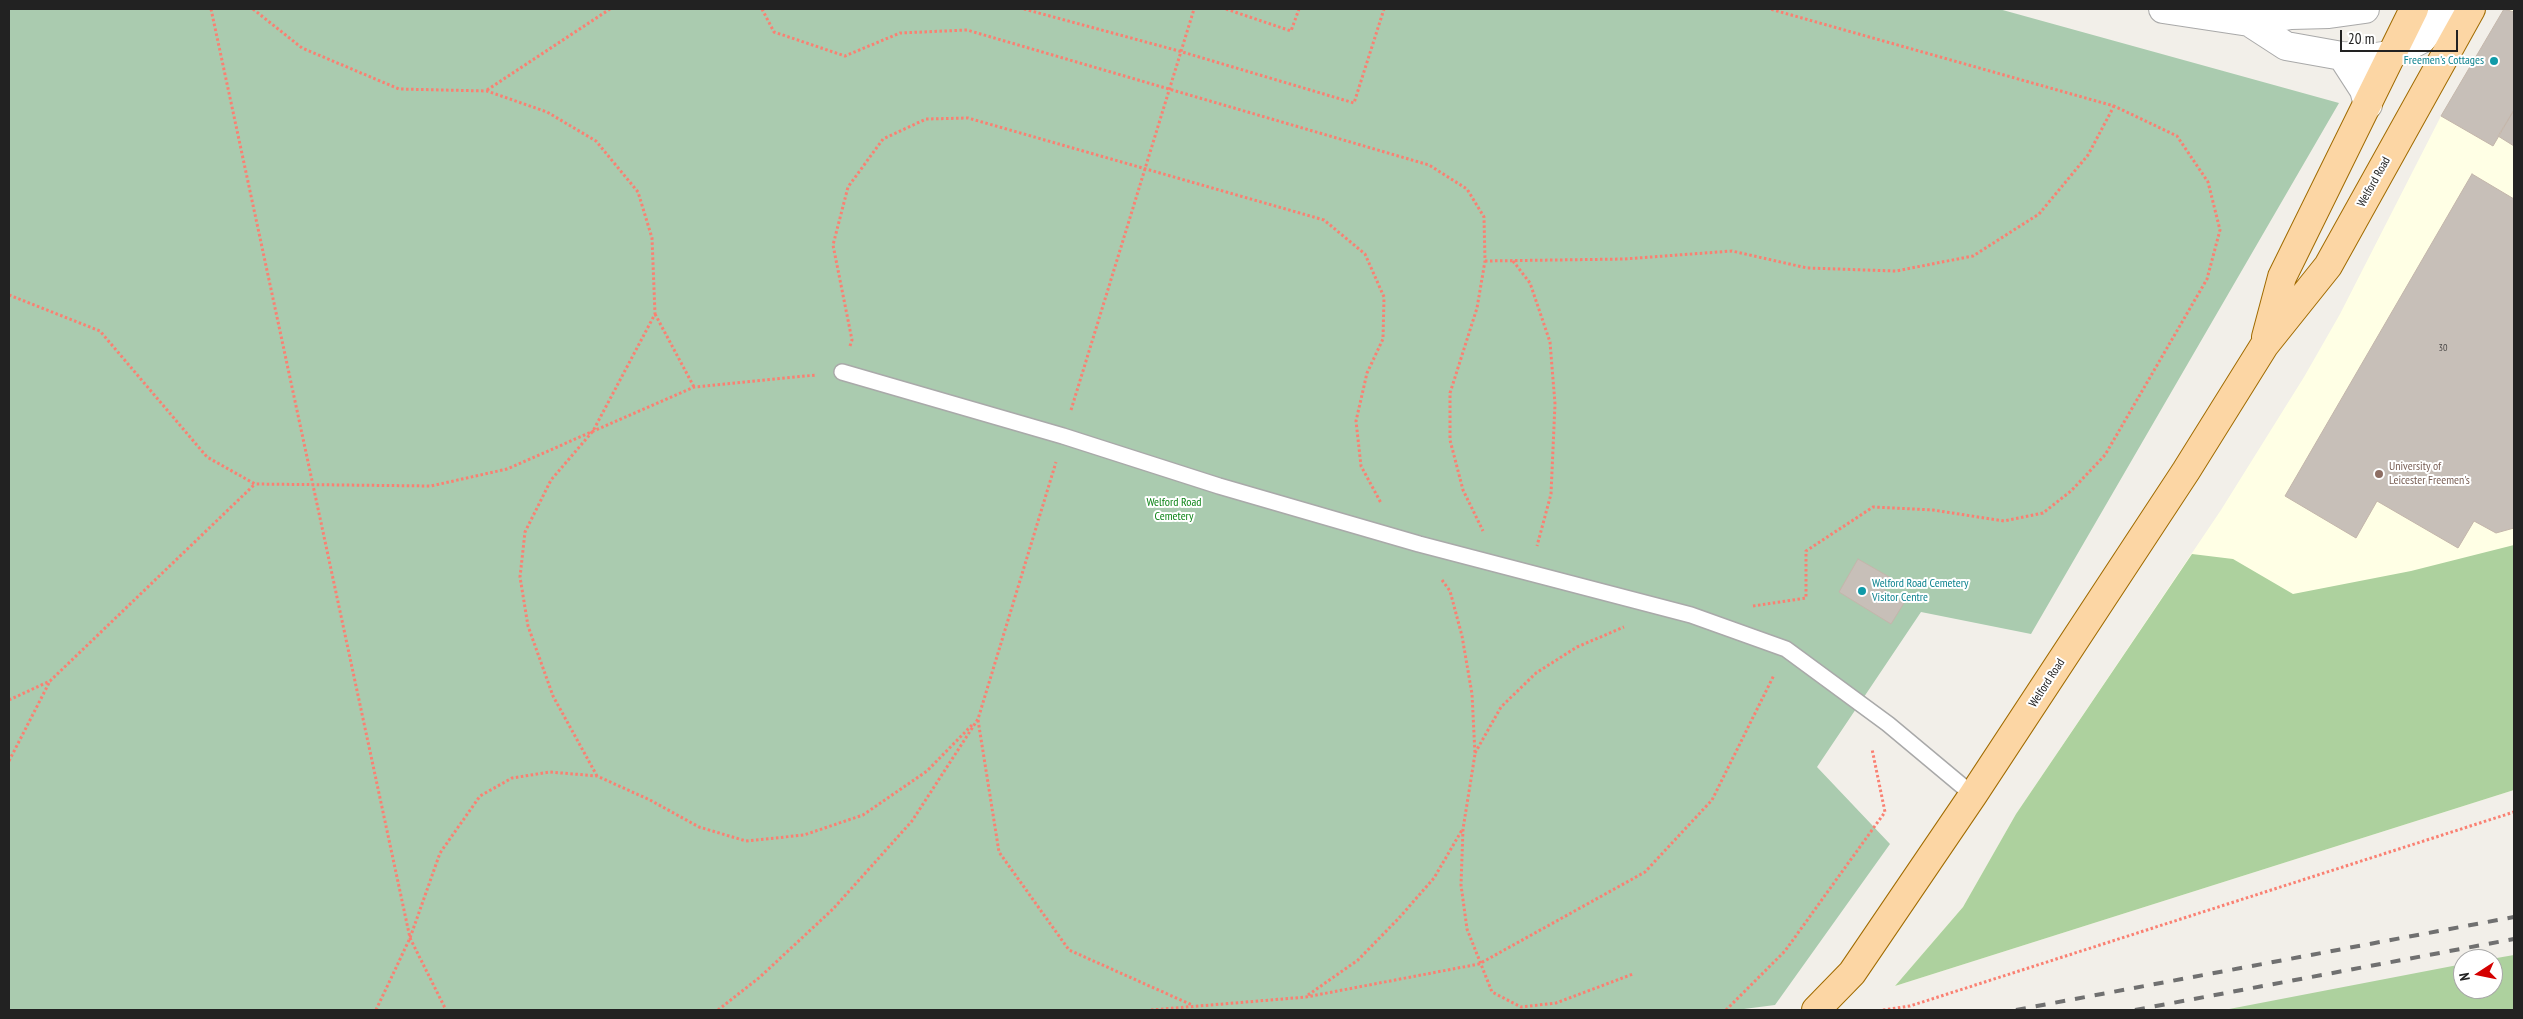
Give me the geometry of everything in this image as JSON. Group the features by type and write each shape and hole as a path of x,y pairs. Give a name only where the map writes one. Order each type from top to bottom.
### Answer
{"main road":[{"name":"Welford Road","path":"2264,346 2282,277 2414,9"},
{"name":"Welford Road","path":"1816,1010 1852,973 1973,795 2186,471 2264,346 2328,266 2470,9"}],"street":[{"path":"2163,9 2249,22 2291,15 2328,14 2365,9"},
{"path":"2249,22 2286,46 2342,56 2368,58 2390,55 2422,39 2447,9"},
{"path":"2342,56 2364,90 2368,105"}],"lane":[{"path":"842,372 1063,436 1219,486 1418,544 1691,615 1786,649 1888,724 1973,795"}],"path":[{"path":"211,9 410,938 446,1010"},
{"path":"253,9 302,48 399,90 487,91 548,112 596,141 638,192 652,238 655,314 694,387"},
{"path":"487,91 610,9"},
{"path":"762,9 774,32 845,56 900,33 967,30 1429,165 1467,189 1484,217 1485,261 1477,308 1450,393 1450,440 1462,490 1484,533 1523,572 1551,494 1555,404 1550,342 1530,283 1513,260"},
{"path":"1024,9 1179,51 1354,103 1384,9"},
{"path":"718,1010 760,976 833,910 912,821 978,719 1179,51 1194,9"},
{"path":"1226,9 1291,30 1299,9"},
{"path":"1749,606 1806,598 1806,552 1873,507 1933,510 2004,521 2043,513 2071,491 2106,455 2207,279 2220,230 2208,182 2178,136 2114,106 1770,9"},
{"path":"1485,261 1624,259 1732,251 1807,268 1896,271 1973,256 2039,214 2088,155 2114,106"},
{"path":"9,295 100,331 207,457 256,484 431,486 508,469 694,387 842,372 852,340 834,245 848,187 883,139 926,119 968,118 1324,220 1365,254 1384,297 1383,339 1367,374 1356,421 1361,466 1385,510 1418,544 1450,591 1462,636 1472,694 1475,754 1462,829 1461,885 1466,929 1479,964 1492,992 1521,1007 1556,1003 1633,974"},
{"path":"597,776 553,696 528,626 520,577 525,532 551,480 593,431 655,314"},
{"path":"9,700 50,681 256,484"},
{"path":"1475,754 1501,707 1536,674 1577,647 1668,610"},
{"path":"1151,1010 1192,1005 1306,997 1479,964 1645,872 1712,800 1786,649"},
{"path":"9,761 50,681"},
{"path":"376,1010 410,938 440,853 480,796 512,778 550,772 597,776 650,800 699,827 746,841 804,835 863,815 927,771 978,719"},
{"path":"978,719 999,852 1069,950 1192,1005"},
{"path":"1726,1010 1785,951 1885,812 1870,740 1888,724"},
{"path":"1883,1010 1910,1006 2514,812"},
{"path":"1306,997 1358,960 1398,918 1434,878 1462,829"}],"shaded area":[{"name":"University of Leicester Freemen's","path":"2504,9 2514,9 2514,790 1895,986 1963,907 2016,814 2221,510 2304,377 2340,314 2441,116"}],"green space":[{"name":"Welford Road Cemetery","path":"9,9 1999,9 2339,103 2031,634 1921,612 1817,767 1890,844 1775,1005 1736,1010 9,1010"},
{"path":"2514,545 2514,790 1895,986 1963,907 2016,814 2192,554 2233,559 2293,594 2411,571"},
{"path":"2514,955 2514,1010 2224,1010 2453,966 2453,999 2503,999 2503,957"}],"building":[{"name":"Freemen's Cottages","path":"2504,9 2514,12 2514,110 2493,146 2441,116"},
{"path":"2514,110 2514,146 2498,136"},
{"path":"2472,174 2514,199 2514,528 2496,533 2474,521 2458,548 2377,501 2356,538 2285,496"},
{"name":"Welford Road Cemetery Visitor Centre","path":"1858,559 1891,578 1884,590 1904,603 1891,624 1839,592"}],"railway":[{"path":"2016,1010 2514,917"},
{"path":"2135,1010 2514,939"}],"place":[{"name":"Freemen's Cottages","path":"2494,61"},
{"name":"University of Leicester Freemen's","path":"2379,474"},
{"name":"Welford Road Cemetery Visitor Centre","path":"1862,591"}]}
